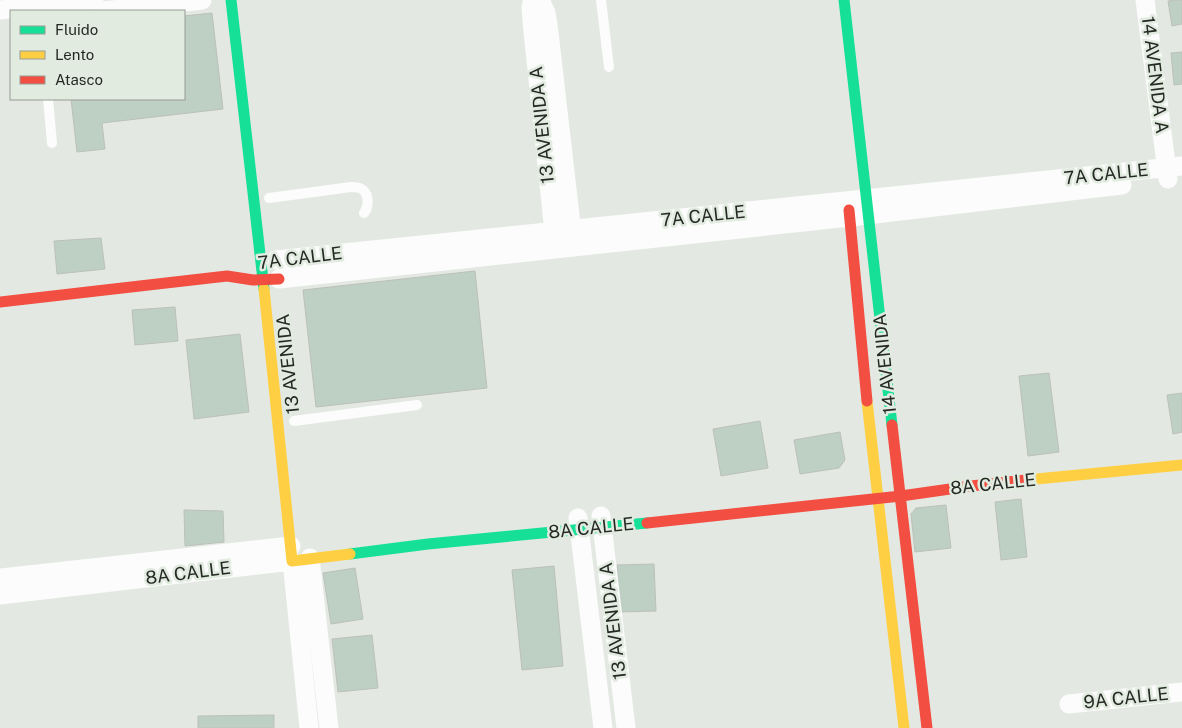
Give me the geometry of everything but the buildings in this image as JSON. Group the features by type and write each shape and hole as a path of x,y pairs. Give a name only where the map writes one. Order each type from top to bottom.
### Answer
{"street":[{"path":"0,10 39,9 94,0"},
{"path":"112,10 202,0"},
{"name":"13 AVENIDA","path":"231,0 261,261 274,283 300,551 309,728"},
{"name":"13 AVENIDA A","path":"533,0 531,7 532,22 564,239"},
{"name":"13 AVENIDA A","path":"540,0 546,13 548,24 564,239"},
{"name":"14 AVENIDA","path":"844,0 870,483 877,498 904,728"},
{"name":"14 AVENIDA A","path":"1145,0 1175,173"},
{"name":"7A CALLE","path":"227,276 274,283 564,239 856,205 1175,173"},
{"name":"14 AVENIDA","path":"856,205 893,437 904,479 901,496 928,728"},
{"name":"7A CALLE","path":"0,302 227,276 261,261 564,239"},
{"name":"8A CALLE","path":"0,578 300,551 428,544 589,518 901,496 937,490 1181,465"},
{"path":"870,483 904,479"},
{"name":"13 AVENIDA A","path":"589,518 603,728"},
{"name":"13 AVENIDA A","path":"589,518 626,728"},
{"name":"13 AVENIDA","path":"300,551 329,728"},
{"name":"8A CALLE","path":"0,595 300,551"},
{"name":"9A CALLE","path":"1069,704 1182,692"}],"lane":[{"path":"601,0 609,67"},
{"path":"48,100 52,143"},
{"path":"269,198 357,187 366,194 368,205 364,213"},
{"path":"294,421 417,405"}],"traffic: fast":[{"path":"231,0 264,289"},
{"path":"844,0 892,425"},
{"path":"350,554 428,544 647,523"}],"traffic: slow":[{"path":"264,289 292,561 350,554"},
{"path":"867,401 904,728"},
{"path":"1026,480 1182,465"}],"traffic: jam":[{"path":"849,210 867,401"},
{"path":"0,302 227,276 253,280 279,279"},
{"path":"892,425 927,728"},
{"path":"647,523 901,496 1026,480"}]}
